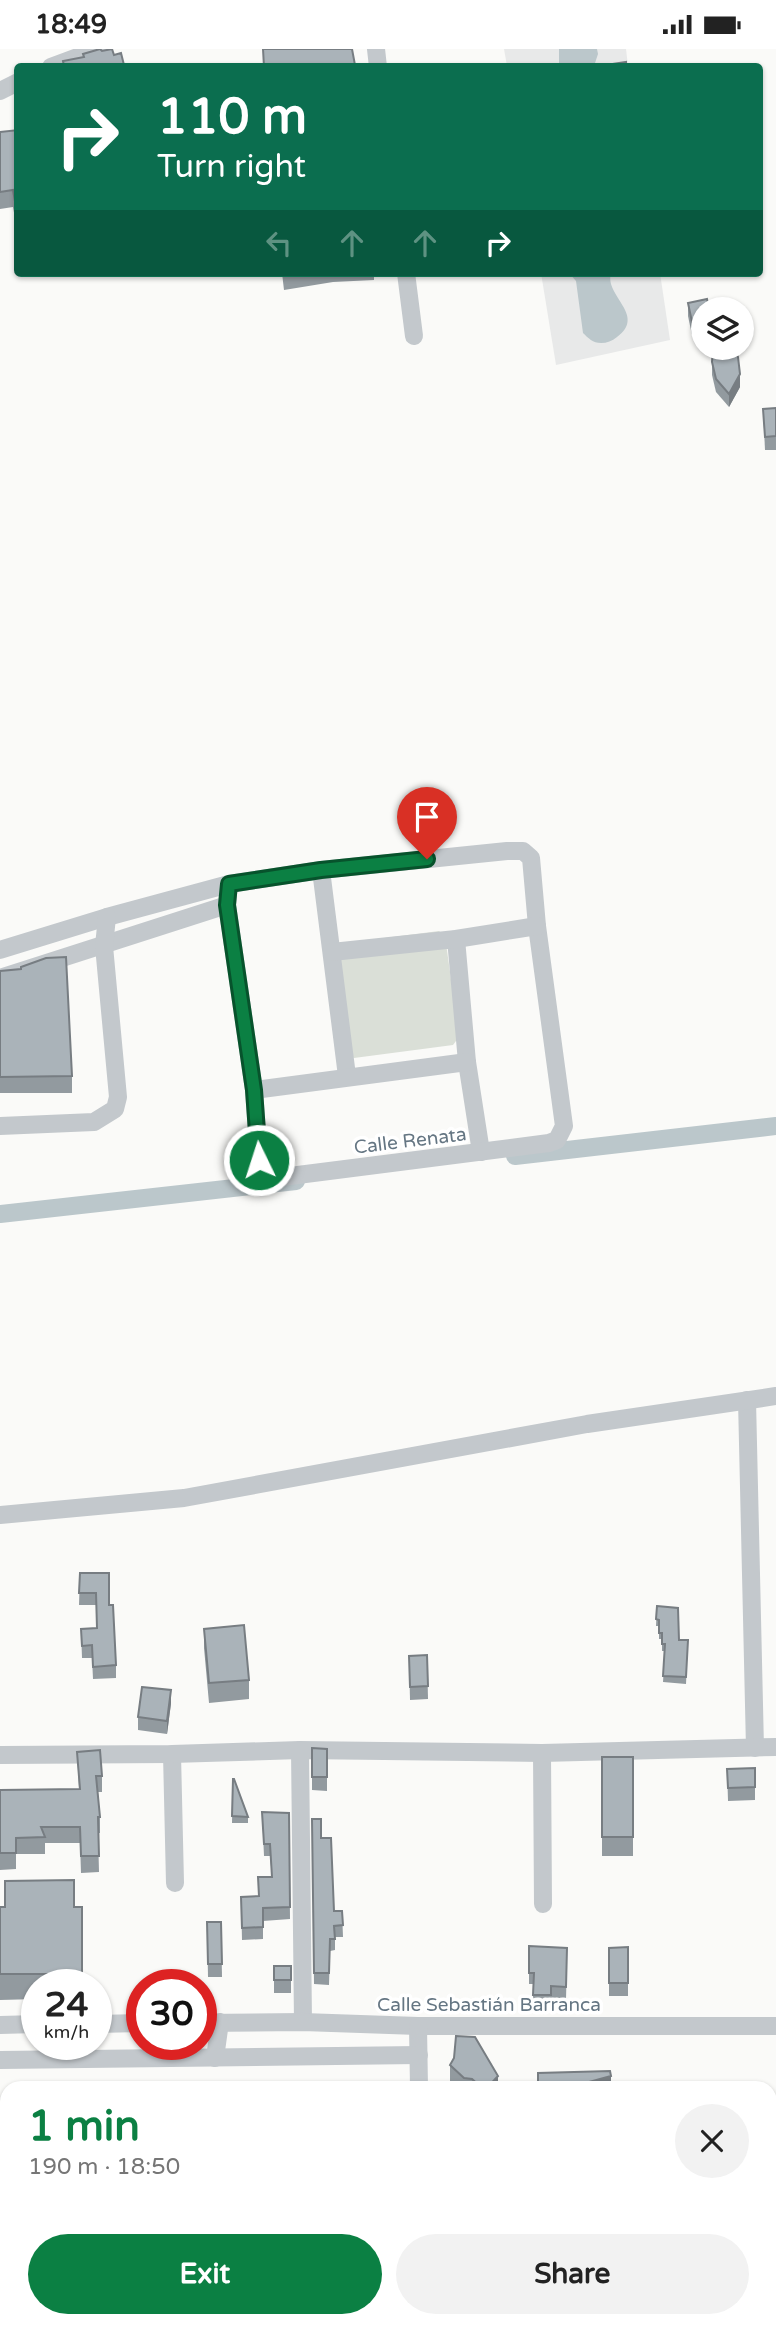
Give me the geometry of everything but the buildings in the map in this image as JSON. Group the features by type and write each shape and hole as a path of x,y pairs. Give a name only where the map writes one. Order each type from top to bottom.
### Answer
{"street":[{"path":"62,63 99,49"},
{"path":"407,277 414,336"},
{"path":"0,950 229,884 321,870 507,851 523,851 531,858 537,926 456,939 332,953"},
{"path":"321,870 347,1076"},
{"path":"229,884 227,905 254,1090 467,1062"},
{"path":"0,978 227,905"},
{"path":"0,1126 94,1122 115,1109 118,1097 104,946 107,917"},
{"name":"Calle Renata","path":"254,1090 259,1160 267,1172 282,1177 557,1140 564,1125 537,926"},
{"path":"456,939 467,1062 481,1152"},
{"path":"0,1515 184,1498 587,1424 776,1396"},
{"path":"747,1400 755,1748"},
{"path":"0,1755 300,1750 542,1753 776,1747"},
{"path":"300,1750 303,2021"},
{"path":"542,1753 543,1904"},
{"path":"172,1754 175,1883"},
{"name":"Calle Sebastián Barranca","path":"217,2022 303,2021 418,2026 776,2026"},
{"path":"217,2044 220,2022"},
{"path":"0,2025 21,2024"},
{"path":"418,2026 419,2081"},
{"path":"217,2058 419,2055"},
{"path":"0,2060 126,2059"}],"shaded area":[{"path":"504,49 626,49 628,63 506,63"},
{"path":"559,49 597,49 595,63 559,63"},
{"path":"542,277 661,277 670,340 556,365"},
{"path":"572,277 610,277 613,290 628,321 625,329 615,338 598,343 583,333 576,281"},
{"path":"439,931 445,936 459,1037 453,1045 354,1058 347,1054 337,944"}],"waterway":[{"path":"515,1156 776,1126"},
{"path":"0,1214 296,1181"}],"route":[{"path":"259,1160 254,1090 227,905 229,884 321,870 427,859"}]}
